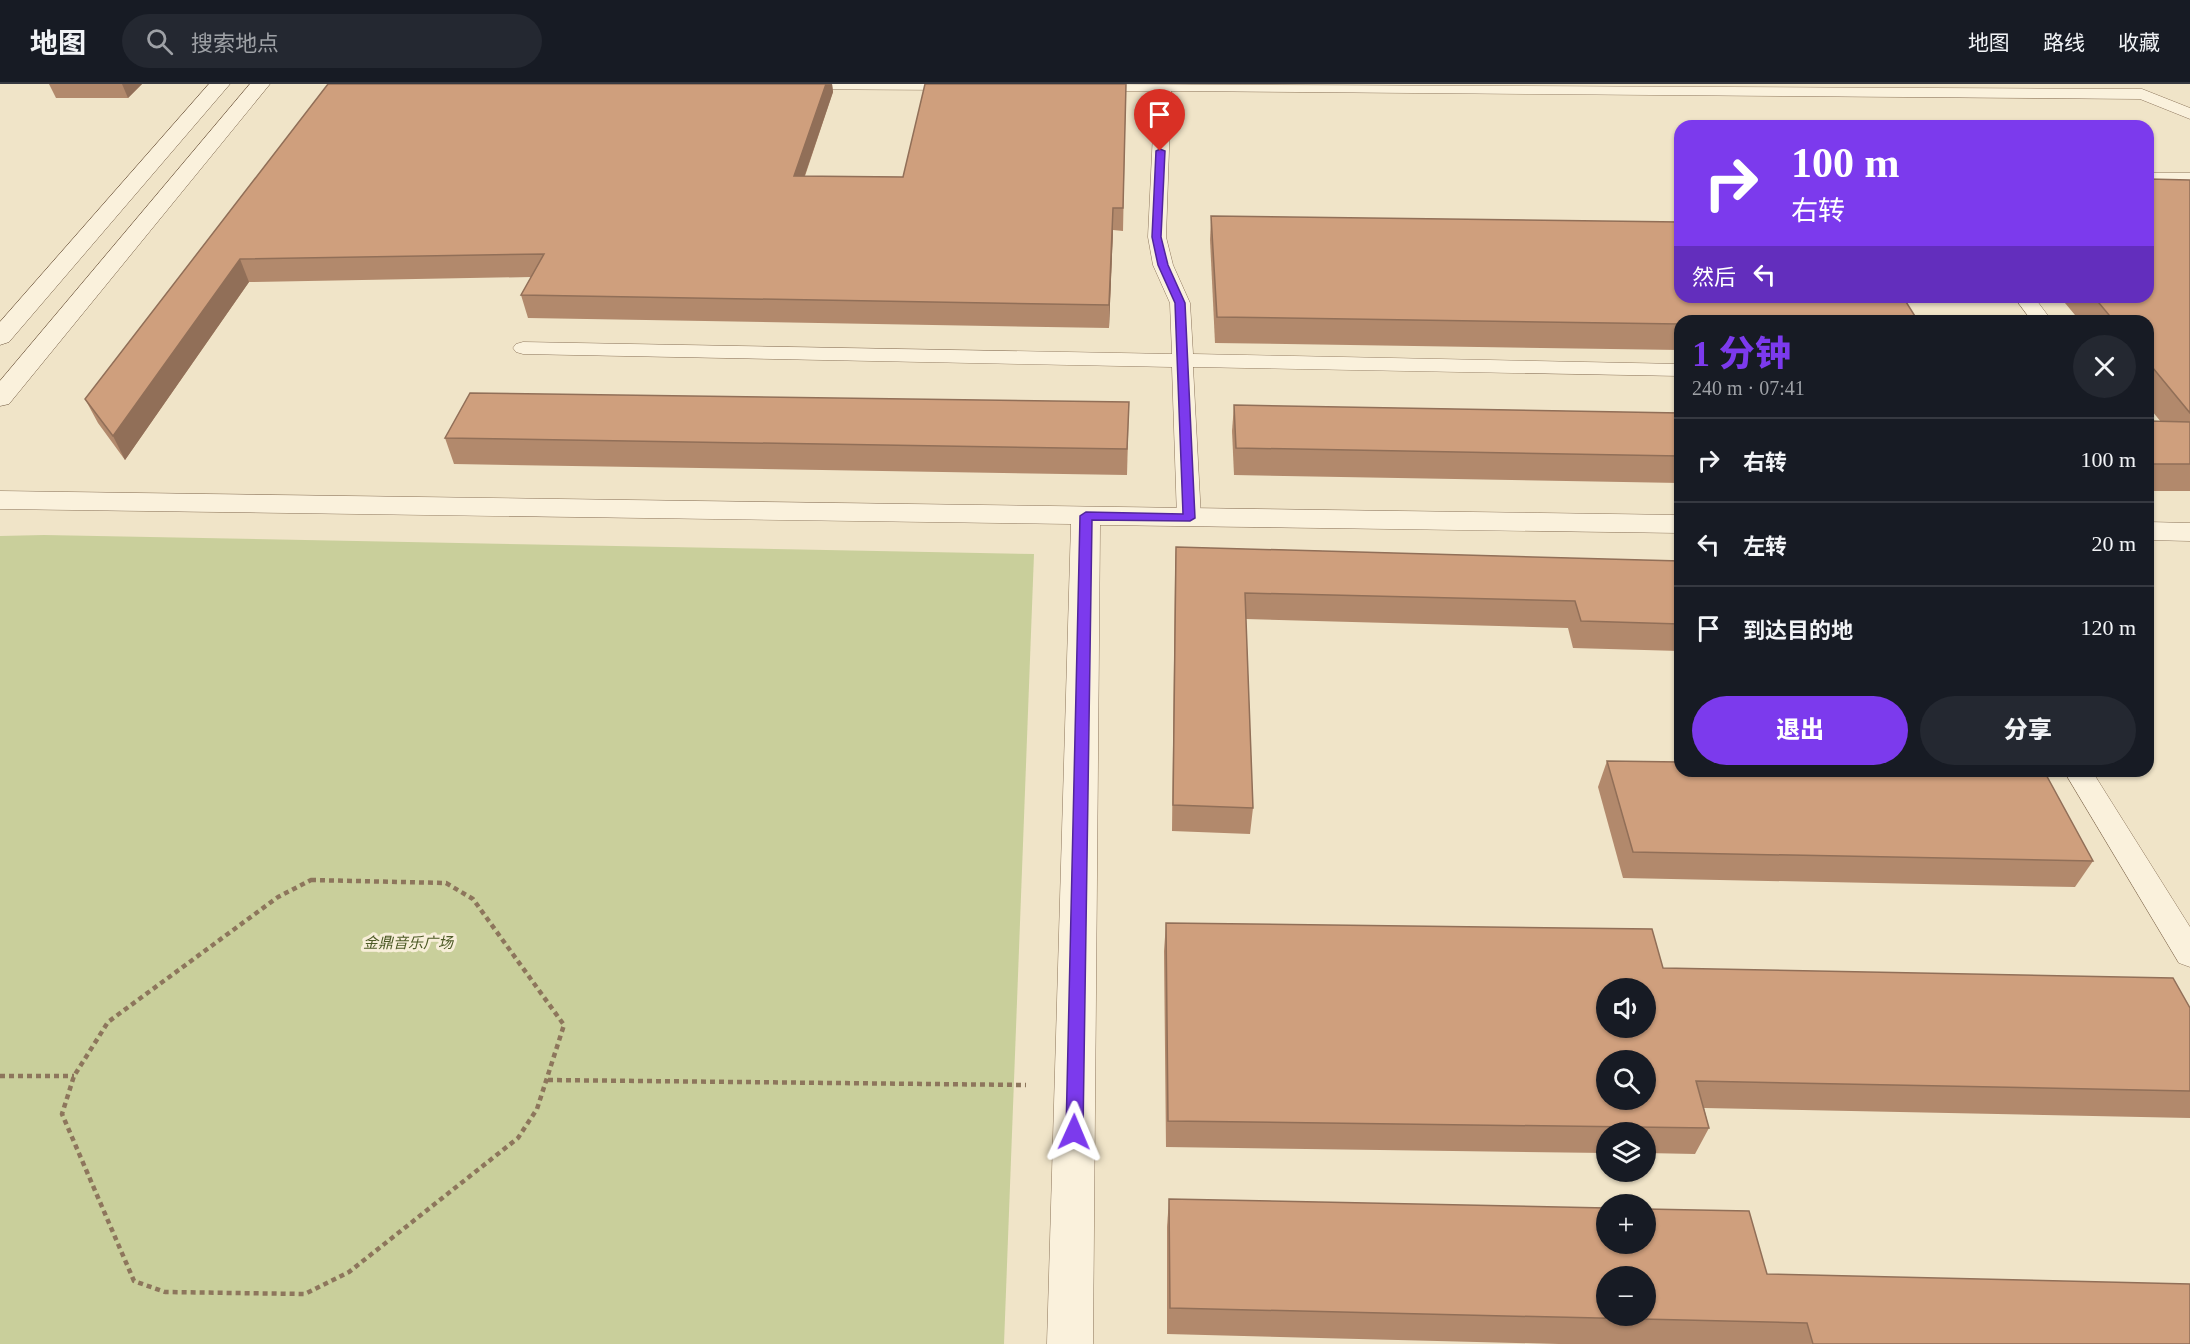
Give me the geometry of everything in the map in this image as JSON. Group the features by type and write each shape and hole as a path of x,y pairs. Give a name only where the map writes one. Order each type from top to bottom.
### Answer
{"street":[{"path":"0,337 220,84"},
{"path":"0,398 260,84"},
{"path":"0,500 1674,524"},
{"path":"1070,1344 1086,516"},
{"path":"2154,531 2190,532"}],"lane":[{"path":"753,84 976,86"},
{"path":"1070,86 2142,94 2190,114"},
{"path":"1163,87 1156,237 1163,265 1180,303 1190,518"},
{"path":"2154,178 2190,178"},
{"path":"523,348 1674,370"},
{"path":"2082,777 2190,954"}],"path":[{"path":"311,880 446,883 473,899 564,1025 548,1080 537,1109 518,1138 349,1272 305,1294 165,1292 134,1281 62,1114 74,1076 108,1022 278,897 311,880"},
{"path":"0,1076 74,1076"},
{"path":"548,1080 1075,1085"}],"green space":[{"name":"金鼎音乐广场","path":"0,536 1034,554 1004,1344 0,1344"}],"building":[{"path":"328,84 826,84 794,176 903,177 925,84 1126,84 1123,208 1113,208 1109,305 521,295 544,254 240,259 113,436 85,399"},
{"path":"2154,179 2190,180 2190,413 2154,369 2154,315 2109,315 2099,303 2154,303"},
{"path":"1211,216 1674,222 1674,303 1907,303 1914,315 1674,315 1674,324 1217,317"},
{"path":"470,393 1129,402 1127,449 445,438"},
{"path":"1234,405 1674,413 1674,456 1236,448"},
{"path":"2154,421 2190,422 2190,464 2154,464"},
{"path":"1176,547 1674,561 1674,624 1581,621 1575,601 1245,593 1253,808 1173,805"},
{"path":"1607,761 1674,762 1674,777 2047,777 2093,861 1633,852"},
{"path":"1166,923 1652,929 1663,968 2173,978 2190,1008 2190,1091 1696,1081 1709,1128 1656,1127 1656,1122 1596,1122 1596,1127 1168,1121"},
{"path":"1169,1199 1596,1208 1596,1254 1656,1254 1656,1209 1749,1211 1767,1274 2190,1284 2190,1344 1813,1344 1807,1323 1656,1319 1656,1266 1596,1266 1596,1318 1170,1308"}],"route":[{"path":"1074,1132 1086,516 1190,518 1180,303 1163,265 1156,237 1160,151"}]}
